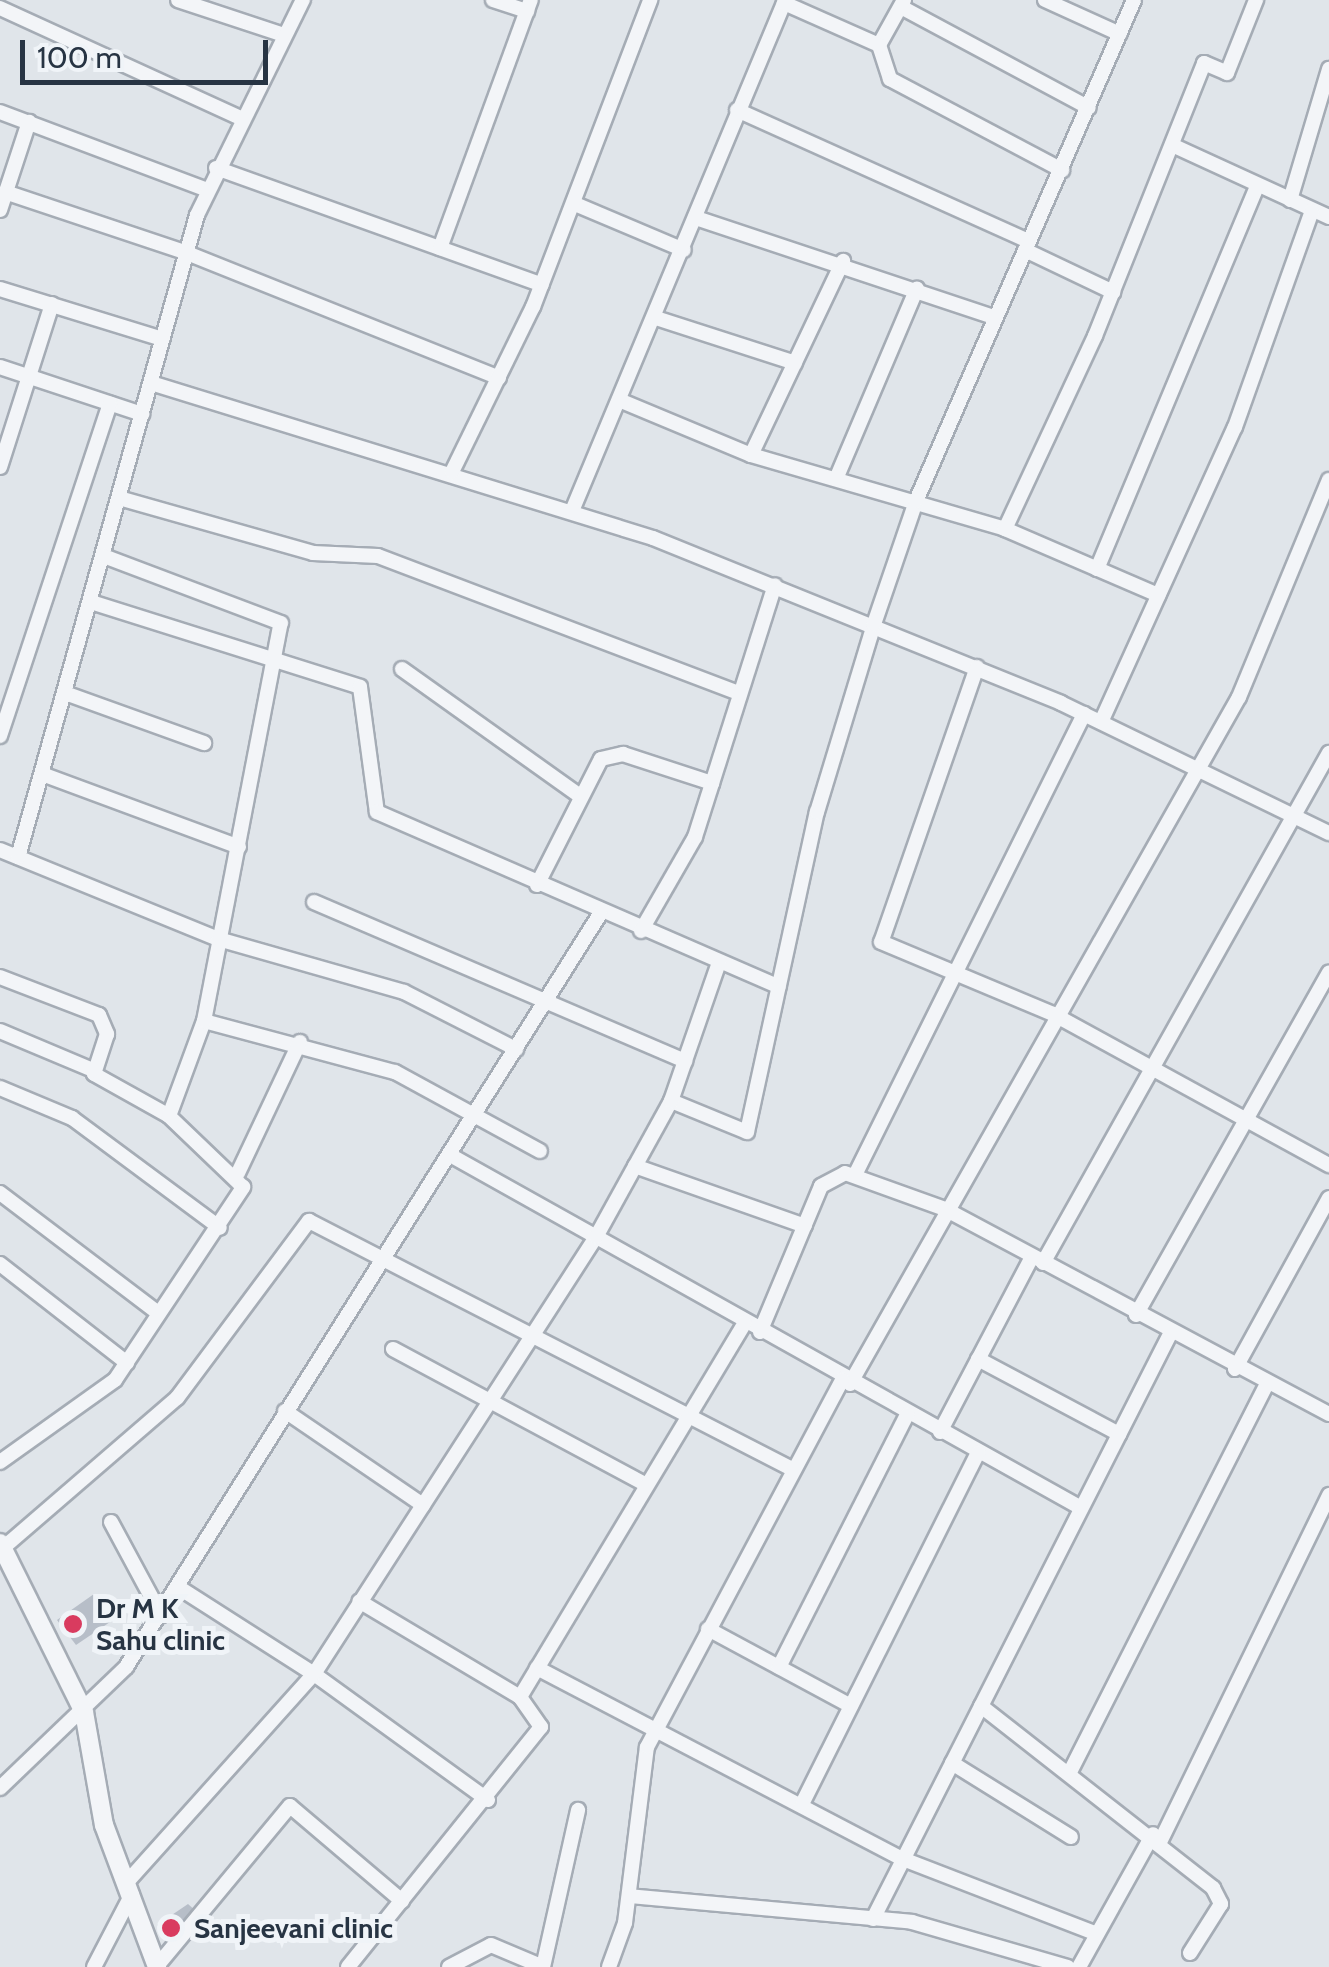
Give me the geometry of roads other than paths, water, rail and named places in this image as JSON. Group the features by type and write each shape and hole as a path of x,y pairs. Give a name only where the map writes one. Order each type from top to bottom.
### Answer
{"street":[{"path":"178,0 284,34"},
{"path":"18,856 186,252 216,168 303,0"},
{"path":"440,248 529,6 493,0"},
{"path":"452,472 542,284 650,0"},
{"path":"1045,0 1120,34"},
{"path":"671,1101 747,1132 779,987 874,624 916,501 1134,0"},
{"path":"1005,529 1113,292 1204,63 1226,73 1256,0"},
{"path":"572,511 656,318 736,110 784,2 878,45 890,79 1062,170"},
{"path":"878,45 903,4 1089,108"},
{"path":"0,8 242,118"},
{"path":"1290,200 1329,68"},
{"path":"736,110 1027,246 1113,292"},
{"path":"0,112 207,190"},
{"path":"0,210 30,122"},
{"path":"1172,144 1329,217"},
{"path":"216,168 542,284"},
{"path":"1097,569 1258,185"},
{"path":"6,192 186,252 498,378"},
{"path":"575,204 684,250"},
{"path":"1101,722 1235,427 1312,211"},
{"path":"696,218 843,262 994,317"},
{"path":"751,455 843,262"},
{"path":"0,288 163,339"},
{"path":"836,479 917,288"},
{"path":"0,467 52,304"},
{"path":"656,318 795,363"},
{"path":"0,368 142,414"},
{"path":"152,383 452,472 775,585 1084,714 1329,833"},
{"path":"619,400 751,455 1005,529 1158,595"},
{"path":"0,736 110,404"},
{"path":"609,1967 629,1896 654,1734 792,1469 846,1382 1256,661 1329,480"},
{"path":"119,498 313,553 378,556 738,693"},
{"path":"104,556 272,616 282,627 204,1021 170,1116"},
{"path":"641,931 695,837 775,585"},
{"path":"91,602 360,687 377,812 600,914 779,987"},
{"path":"977,668 880,933 886,946 1052,1014 1150,1064 1329,1165"},
{"path":"402,670 580,796"},
{"path":"65,693 204,742"},
{"path":"854,1175 1084,714"},
{"path":"940,1432 978,1359 1329,754"},
{"path":"536,885 580,796 611,755 712,783"},
{"path":"42,774 238,848"},
{"path":"0,850 218,940 404,992 516,1049"},
{"path":"314,902 685,1062"},
{"path":"0,1788 84,1712 161,1616 285,1411 387,1257 600,914"},
{"path":"94,1967 130,1887 314,1674 596,1238 671,1101 718,962"},
{"path":"1136,1315 1329,973"},
{"path":"0,978 104,1020 93,1070"},
{"path":"204,1021 300,1042 395,1072 476,1112 540,1151"},
{"path":"0,1031 93,1070 170,1116 238,1173"},
{"path":"0,1462 96,1398 126,1363 154,1310 242,1196 238,1173 300,1042"},
{"path":"0,1088 72,1118 220,1228"},
{"path":"450,1155 846,1382 1081,1508"},
{"path":"635,1166 805,1226"},
{"path":"760,1332 826,1179 854,1175 945,1209 1235,1369 1329,1414"},
{"path":"0,1193 154,1310"},
{"path":"1235,1369 1329,1198"},
{"path":"157,1967 104,1825 84,1712 1,1545 177,1398 299,1226 318,1222 387,1257 530,1342 687,1413 792,1469"},
{"path":"0,1264 126,1363"},
{"path":"520,1698 687,1413 745,1323"},
{"path":"873,1920 1170,1334"},
{"path":"393,1349 645,1484"},
{"path":"978,1359 1119,1434"},
{"path":"1071,1770 1267,1384"},
{"path":"285,1411 423,1505"},
{"path":"779,1667 907,1415"},
{"path":"802,1804 978,1453"},
{"path":"1079,1967 1094,1933 1157,1837 1329,1495"},
{"path":"111,1522 161,1616"},
{"path":"178,1588 314,1674 488,1800"},
{"path":"348,1967 539,1735 538,1711 358,1601"},
{"path":"708,1630 851,1706"},
{"path":"537,1668 654,1734 802,1804 903,1859 1094,1933"},
{"path":"981,1706 1157,1837 1220,1898 1190,1953"},
{"path":"952,1763 1071,1837"},
{"path":"157,1967 290,1806 402,1901"},
{"path":"449,1967 491,1945 544,1967 578,1810"},
{"path":"629,1896 954,1931 1068,1967"}],"place":[{"name":"Dr M K Sahu clinic","path":"73,1624"},
{"name":"Sanjeevani clinic","path":"171,1928"}]}
